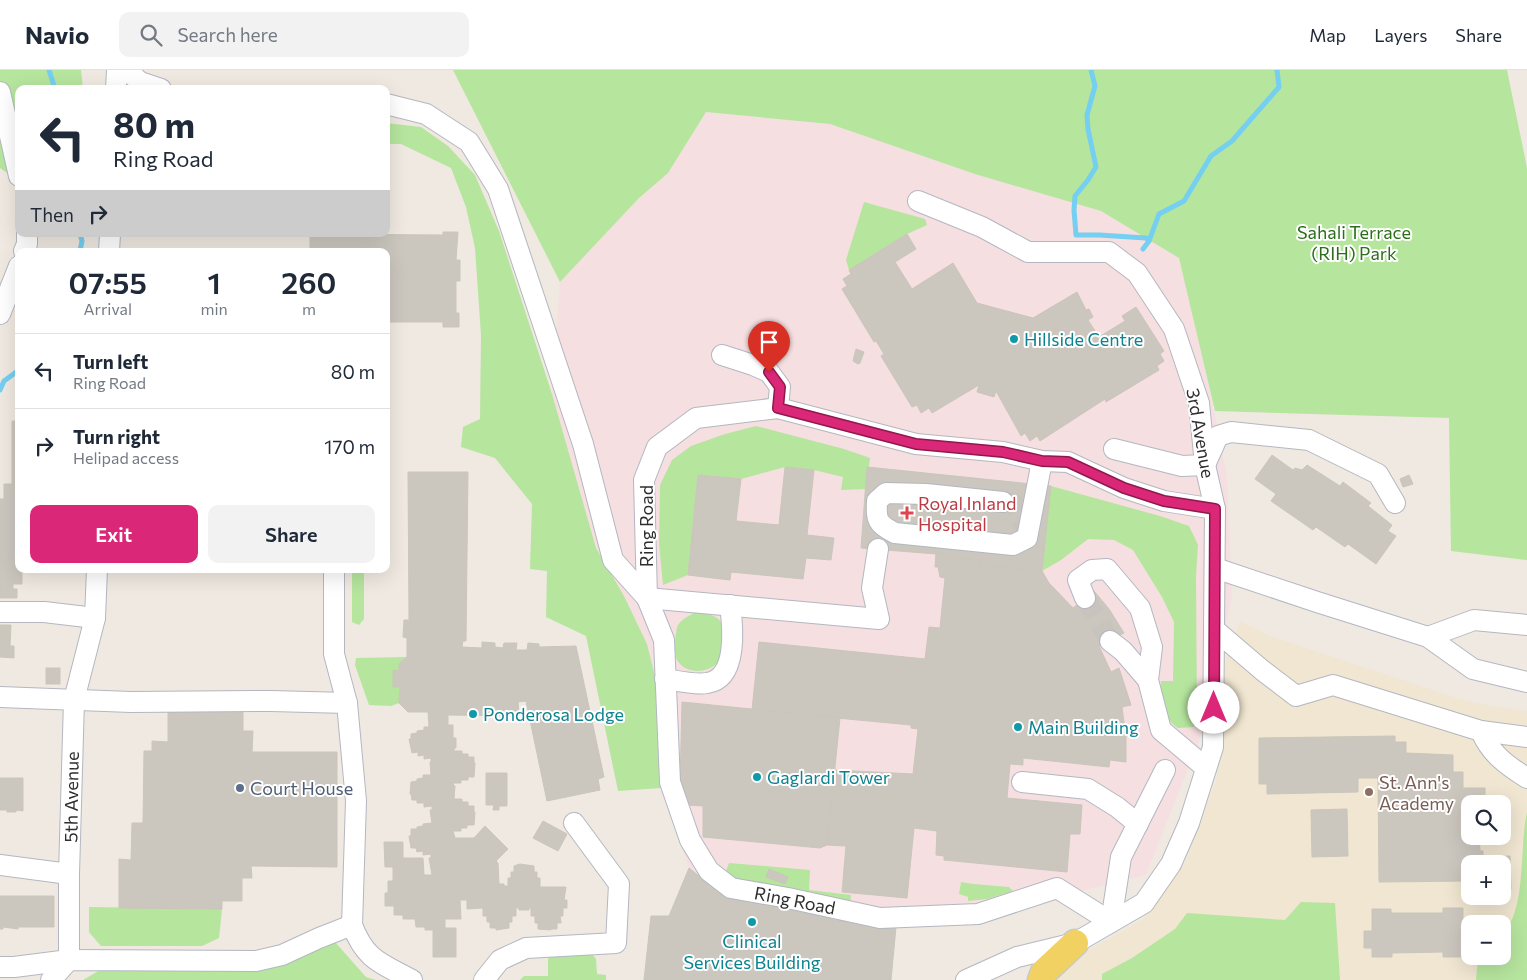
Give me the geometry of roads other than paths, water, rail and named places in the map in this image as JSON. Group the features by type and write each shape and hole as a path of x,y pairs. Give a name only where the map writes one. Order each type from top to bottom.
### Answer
{"main road":[{"path":"1041,980 1044,972 1075,943"}],"street":[{"path":"116,85 117,70"},
{"path":"127,70 140,82 149,85"},
{"path":"0,92 15,158"},
{"path":"390,105 426,114 469,142 498,189 583,444 613,560 647,598 879,619 872,588 878,549"},
{"name":"3rd Avenue","path":"918,201 982,227 1028,252 1109,252 1137,273 1174,329 1199,403 1205,465 1215,509 1213,747 1189,823 1171,864 1144,903 1075,943 1017,957 966,980"},
{"path":"0,314 15,276"},
{"path":"722,355 769,372 780,387 778,408"},
{"name":"Ring Road","path":"1112,922 1057,888 978,914 880,918 731,888 709,871 690,840 670,782 664,640 647,598 644,480 657,447 696,418 778,408 916,444 1003,452 1042,461 1068,462 1124,488 1164,501 1215,509"},
{"path":"1114,449 1182,466 1205,465 1218,436 1231,432 1309,440 1378,474 1395,503"},
{"path":"1003,502 926,494 886,493 877,501 876,516 882,527 895,533 1013,545 1027,538 1042,461"},
{"path":"1215,568 1428,637 1472,669 1527,682"},
{"path":"1085,598 1078,580 1092,570 1107,569 1140,608 1152,647 1148,680 1161,730 1206,768"},
{"name":"5th Avenue","path":"69,960 69,874 74,700 95,618 97,573"},
{"path":"334,573 334,654 347,703 356,801 352,925 359,943 374,960 412,980"},
{"path":"665,679 709,683 719,678 730,662 733,628 730,606"},
{"path":"0,612 44,612 95,618"},
{"path":"1428,637 1474,620 1527,625"},
{"path":"1214,629 1296,696 1333,685 1480,731 1527,737"},
{"path":"1110,641 1123,651 1148,680"},
{"path":"0,697 131,702 271,701 347,703"},
{"path":"1480,731 1486,744 1508,767 1527,778"},
{"path":"1112,922 1121,857 1165,770"},
{"path":"1022,782 1088,788 1118,807 1138,824"},
{"path":"484,980 500,960 526,948 616,943 619,884 574,823"},
{"path":"0,865 69,874"},
{"path":"9,972 69,960 256,961 282,955 352,925"},
{"path":"51,980 69,960"}],"waterway":[{"path":"49,70 54,85"},
{"path":"1091,70 1095,86 1087,115 1096,167 1075,196 1076,235 1146,238 1149,241"},
{"path":"1143,249 1149,241 1159,214 1184,201 1211,156 1232,141 1279,87 1277,70"},
{"path":"81,237 81,248"},
{"path":"0,390 4,381 15,373"}],"tunnel":[{"path":"1003,502 1015,504 1022,519 1026,536 1020,539"},
{"path":"1085,598 1110,641"}],"place":[{"name":"Hillside Centre","path":"1014,339"},
{"name":"Royal Inland Hospital","path":"907,513"},
{"name":"Ponderosa Lodge","path":"473,714"},
{"name":"Main Building","path":"1018,727"},
{"name":"Gaglardi Tower","path":"757,777"},
{"name":"Court House","path":"240,788"},
{"name":"St. Ann's Academy","path":"1369,792"},
{"name":"Clinical Services Building","path":"752,922"}],"park label":[{"name":"Sahali Terrace (RIH) Park","path":"1354,242"}]}
